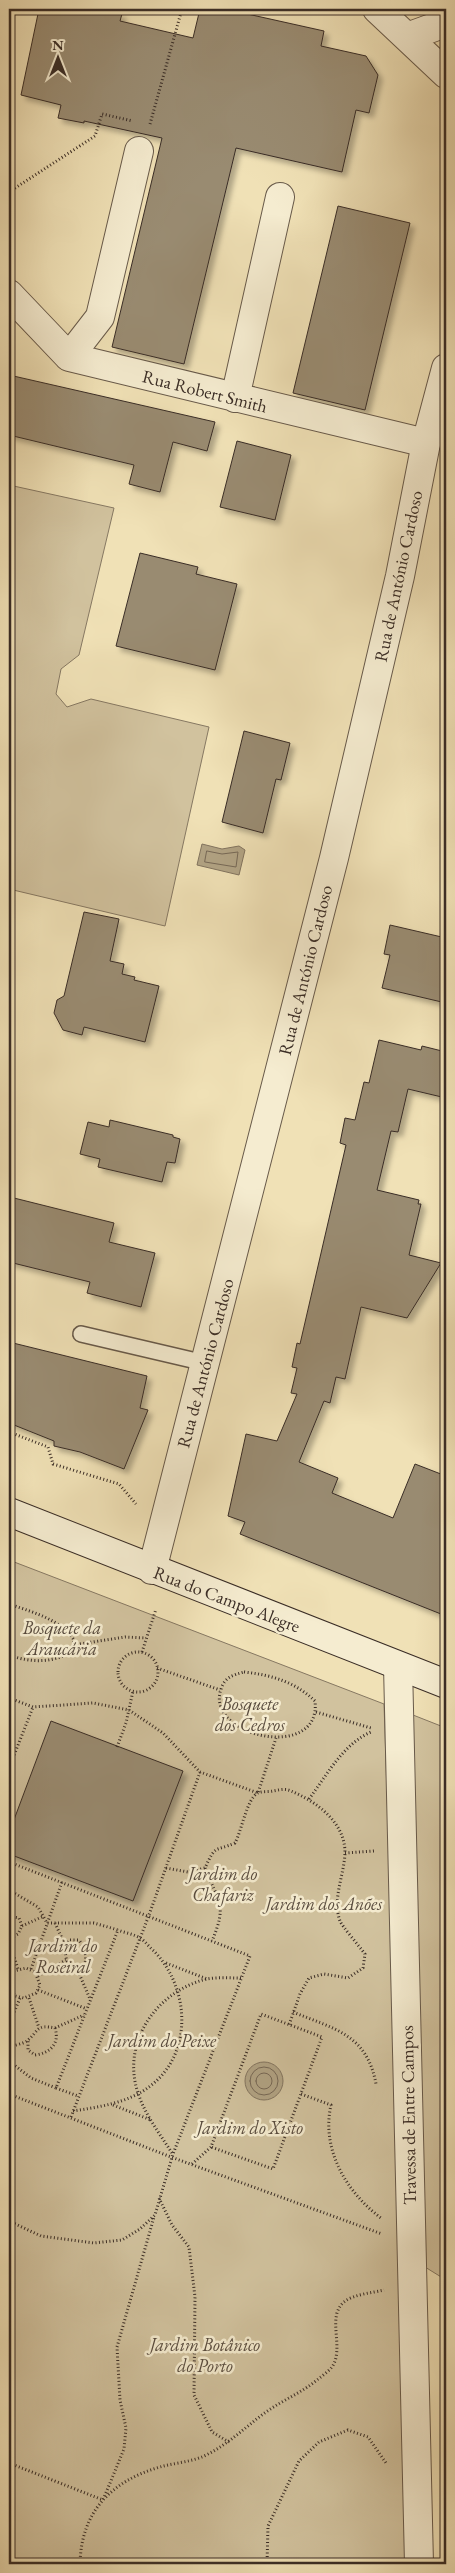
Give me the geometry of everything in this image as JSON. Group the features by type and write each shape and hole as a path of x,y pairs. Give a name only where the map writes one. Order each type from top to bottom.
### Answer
{"street":[{"path":"377,9 446,74"},
{"path":"407,37 440,25 446,16"},
{"path":"9,294 69,357 100,317 139,151"},
{"path":"235,398 280,197"},
{"name":"Rua Robert Smith","path":"69,357 426,443"},
{"name":"Rua de António Cardoso","path":"152,1570 336,848 400,576 426,443 446,368"},
{"name":"Rua do Campo Alegre","path":"9,1512 152,1570 446,1684"},
{"name":"Travessa de Entre Campos","path":"398,1666 419,2564"}],"lane":[{"path":"81,1334 205,1363"}],"path":[{"path":"9,192 95,136 102,114 150,125 182,9"},
{"path":"9,1432 48,1447 53,1464 119,1484 136,1504"},
{"path":"9,1604 51,1620 67,1630 74,1640 72,1652 58,1660 41,1662 9,1655"},
{"path":"142,1652 156,1609"},
{"path":"73,1645 125,1637 146,1638"},
{"path":"142,1652 151,1656 157,1668 156,1681 146,1690 133,1691 122,1684 118,1666 126,1655 142,1652"},
{"path":"157,1668 220,1690"},
{"path":"244,1672 292,1683 315,1701 316,1712 310,1725 296,1734 276,1738 248,1731 230,1721 220,1710 218,1702 220,1690 225,1680 233,1674 244,1672"},
{"path":"117,1747 133,1691"},
{"path":"9,1698 32,1707 93,1703 129,1710 163,1733 200,1772 258,1793 288,1789 310,1798 328,1814 341,1835 345,1853 338,1892 340,1922 365,1954 363,1968 348,1978 324,1974 310,1978 293,2012 289,2025"},
{"path":"9,1768 32,1707"},
{"path":"310,1798 341,1754 362,1736 376,1730 316,1712"},
{"path":"205,1868 214,1850 220,1846 234,1843 242,1829 249,1801 258,1793 276,1738"},
{"path":"71,2117 150,1915 200,1772"},
{"path":"345,1853 380,1850"},
{"path":"9,1862 150,1915 250,1956 172,2155 117,2347 120,2400 126,2428 124,2449 103,2500"},
{"path":"166,1868 188,1872 205,1868"},
{"path":"205,1868 215,1887 221,1911 219,1923 212,1941"},
{"path":"31,1969 62,1882"},
{"path":"9,1890 38,1907 48,1923"},
{"path":"9,1916 19,1918 22,1926"},
{"path":"18,1969 9,1940 18,1934 22,1926 44,1916"},
{"path":"48,1923 94,1923 118,1930 140,1938 165,1962 207,1979"},
{"path":"55,1923 66,1945 66,1960 71,1968 78,1971 91,2000"},
{"path":"56,2088 118,1930"},
{"path":"66,1945 70,1940 79,1940 85,1948 86,1959 84,1968 78,1971"},
{"path":"38,1976 66,1960"},
{"path":"72,2112 113,2105 138,2093 162,2075 174,2056 182,2034 182,2014 177,1992 165,1962"},
{"path":"18,1969 31,1969 38,1976 38,1990 29,1998 20,1998 10,1993 9,1978 18,1969"},
{"path":"172,2155 151,2120 138,2093 134,2076 136,2044 150,2016 177,1992 207,1979 242,1978"},
{"path":"38,1990 87,2009"},
{"path":"9,2025 20,1998"},
{"path":"29,1998 39,2028"},
{"path":"293,2012 344,2033 356,2041 375,2076 377,2089"},
{"path":"191,2164 211,2147 261,2014 322,2037 273,2169 211,2147"},
{"path":"9,2047 28,2041 39,2028 47,2026 54,2028 85,2015"},
{"path":"28,2041 28,2050 34,2055 44,2054 53,2048 57,2037 54,2028"},
{"path":"9,2061 31,2078 78,2096"},
{"path":"301,2094 332,2105 328,2119 329,2142 337,2164 350,2185 369,2209 386,2222"},
{"path":"9,2095 385,2236"},
{"path":"113,2105 151,2120"},
{"path":"159,2198 172,2225 189,2247 195,2297 194,2395 212,2432 229,2442"},
{"path":"9,2222 41,2236 94,2243 122,2240 140,2229 155,2215"},
{"path":"386,2281 386,2290"},
{"path":"80,2564 80,2545 90,2517 108,2494 132,2476 202,2457 229,2442 266,2412 302,2392 332,2367 337,2351 336,2313 344,2302 361,2295 386,2290 413,2293"},
{"path":"267,2564 268,2526 299,2461 318,2442 348,2430 368,2437 392,2471"},
{"path":"9,2462 103,2500"}],"green space":[{"path":"9,485 114,508 79,655 61,669 56,694 67,707 91,699 209,727 165,926 9,889"},
{"name":"Jardim Botânico do Porto","path":"9,1560 384,1704 397,2089 406,2564 9,2564"},
{"path":"413,1715 446,1728 446,2280 425,2267"}],"water":[{"path":"202,844 222,849 239,846 245,850 239,875 197,865"},
{"path":"264,2062 278,2067 283,2081 278,2095 264,2100 250,2095 245,2081 250,2067"}],"building":[{"path":"39,9 99,9 122,14 120,21 193,38 200,9 225,9 324,31 321,46 366,56 378,75 369,113 356,110 342,172 236,148 184,364 112,347 162,138 84,121 84,123 58,118 61,105 21,95"},
{"path":"338,206 410,223 365,410 293,393"},
{"path":"9,375 215,422 207,451 173,442 160,492 129,484 134,465 9,435"},
{"path":"237,441 291,455 275,520 220,507"},
{"path":"140,553 198,567 196,574 237,584 215,670 116,646"},
{"path":"244,731 290,743 281,780 276,779 263,833 222,822"},
{"path":"84,912 119,919 110,961 124,964 122,974 135,977 134,980 159,986 145,1042 84,1027 82,1035 63,1030 54,1013 57,1000 64,996"},
{"path":"390,925 446,938 446,1003 382,988 390,955 384,954"},
{"path":"379,1040 421,1050 422,1046 446,1052 446,1098 408,1089 398,1132 391,1131 377,1190 419,1200 418,1204 421,1204 409,1255 441,1263 407,1318 361,1307 345,1379 336,1377 330,1403 324,1401 299,1462 338,1478 332,1493 393,1518 415,1464 446,1476 446,1616 240,1534 245,1522 228,1516 246,1434 277,1441 297,1394 291,1393 297,1368 292,1367 297,1343 300,1344 346,1145 340,1143 345,1118 355,1120 364,1082 369,1083"},
{"path":"110,1120 173,1135 173,1137 180,1139 175,1163 167,1162 162,1182 98,1167 100,1159 80,1154 88,1122 109,1127"},
{"path":"14,1198 114,1223 109,1242 155,1253 141,1307 87,1293 90,1282 9,1262 9,1219"},
{"path":"9,1342 147,1376 140,1408 148,1410 124,1469 80,1452 54,1446 54,1441 9,1423"},
{"path":"51,1721 183,1771 133,1901 9,1854 9,1833"}],"park label":[{"name":"Bosquete da Araucária","path":"62,1637"},
{"name":"Bosquete dos Cedros","path":"250,1714"},
{"name":"Jardim do Chafariz","path":"223,1884"},
{"name":"Jardim dos Anões","path":"324,1903"},
{"name":"Jardim do Roseiral","path":"63,1955"},
{"name":"Jardim do Peixe","path":"162,2040"},
{"name":"Jardim do Xisto","path":"250,2127"}]}
